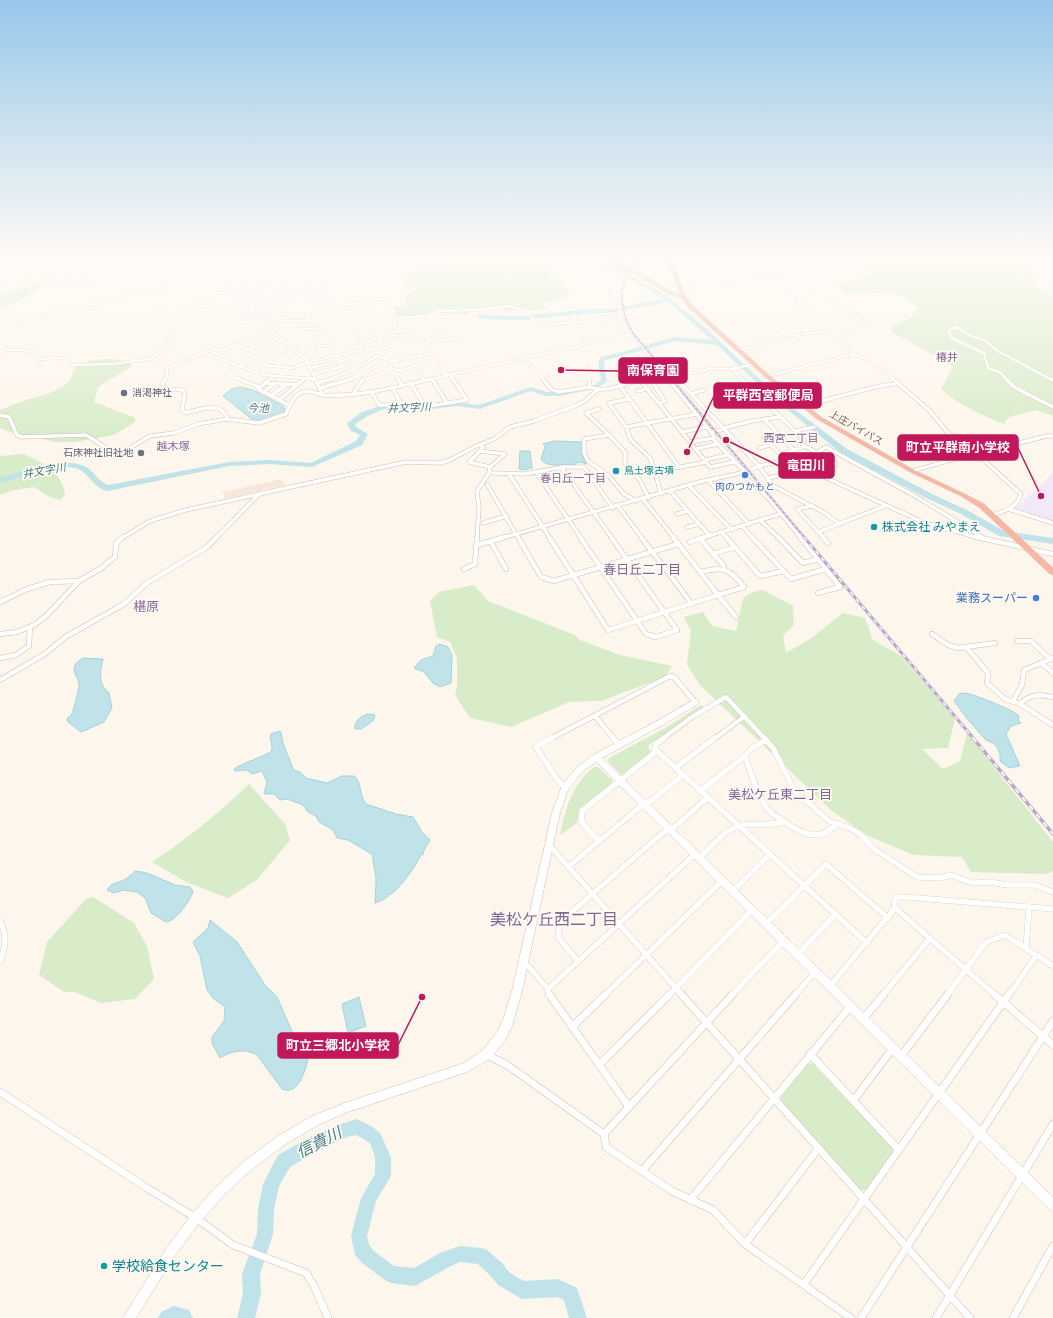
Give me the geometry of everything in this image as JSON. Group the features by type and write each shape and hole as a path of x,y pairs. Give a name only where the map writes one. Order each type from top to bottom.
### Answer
{"highway":[{"name":"上庄バイパス","path":"701,316 753,364 809,410 832,426 912,471 971,499 994,517 1052,573"}],"street":[{"path":"16,323 48,316"},
{"path":"0,351 16,348 37,354 38,359 61,358 70,365 113,364 150,359 167,346 176,320 182,318 183,316"},
{"path":"239,323 243,316"},
{"path":"234,323 256,320 259,316"},
{"path":"264,316 266,317 266,322 269,328 307,361 323,395"},
{"path":"306,320 311,316"},
{"path":"407,337 396,331 395,318 429,316"},
{"path":"531,316 540,326 563,322 592,322 612,318 616,316"},
{"path":"813,316 826,331 854,354 868,360 899,383 930,411 947,432 976,453 1021,494 1020,500 1011,510 994,517"},
{"path":"833,336 869,326 856,316"},
{"path":"612,318 631,334 643,348 697,414 727,455 769,499 840,587 818,593"},
{"path":"150,359 157,365 167,368 192,357 206,354 208,351 226,349 254,337 282,321 306,320 314,322 322,329"},
{"path":"1053,380 998,351 986,341 969,335 956,327 950,329 949,333 953,339 984,352 988,368 1001,373 1014,387 1053,407"},
{"path":"299,329 322,329"},
{"path":"307,361 322,329"},
{"path":"400,332 414,329"},
{"path":"739,350 787,336 826,331"},
{"path":"429,340 428,336 430,335 448,333 450,339"},
{"path":"249,350 276,334"},
{"path":"298,349 314,346 337,345 348,335 353,334 382,339"},
{"path":"0,415 8,417 17,435 22,437 86,435 108,449 120,454 150,436 174,433 198,424 227,419 259,423 286,414 289,410 289,405 304,392 323,395 372,392 631,334"},
{"path":"291,348 263,365 292,368 307,361 344,355 358,351 382,339 393,336 407,337 425,342 467,400 424,405 379,405 372,392"},
{"path":"320,388 342,383 369,372 385,360 407,337"},
{"path":"425,342 429,340 457,338"},
{"path":"274,376 259,386 227,374 258,353 282,340"},
{"path":"372,344 394,351"},
{"path":"235,345 258,353"},
{"path":"358,351 385,360 397,362"},
{"path":"353,394 362,379 384,373 397,362 432,353"},
{"path":"206,354 264,375 315,379"},
{"path":"767,376 854,354"},
{"path":"344,355 349,366 358,377"},
{"path":"389,368 402,371 424,362 420,356"},
{"path":"317,383 364,366 376,357"},
{"path":"523,359 539,373 551,389 558,392 620,386 640,380 667,378 709,369 734,368 753,364"},
{"path":"310,368 346,360"},
{"path":"313,374 349,366"},
{"path":"0,634 17,632 30,627 47,615 79,581 100,569 115,557 116,544 130,532 150,521 186,510 406,462 441,463 494,439 510,427 534,421 585,401 593,388 588,366"},
{"path":"167,368 167,376 162,384 166,389 183,390 185,392 182,410 185,413 202,409 219,408 226,415 227,419"},
{"path":"734,368 779,417 804,440 799,441 816,453 836,464 818,474"},
{"path":"418,372 424,380"},
{"path":"674,376 759,466 772,485 812,506 840,524"},
{"path":"397,377 402,385"},
{"path":"279,400 305,378"},
{"path":"432,378 447,403"},
{"path":"650,379 665,401 660,403"},
{"path":"640,380 710,467 734,462"},
{"path":"265,383 298,385"},
{"path":"263,393 276,383"},
{"path":"411,383 424,405"},
{"path":"809,410 818,402 875,387 899,383"},
{"path":"271,396 287,384"},
{"path":"259,386 258,389 263,393 289,405"},
{"path":"620,386 679,467"},
{"path":"392,387 402,405"},
{"path":"637,391 648,389"},
{"path":"690,394 704,390"},
{"path":"629,399 609,403 626,427 631,440 650,458 661,494"},
{"path":"599,409 586,413 625,452 625,464 639,479 649,498"},
{"path":"626,427 697,414"},
{"path":"711,432 764,419 779,417"},
{"path":"764,419 794,450"},
{"path":"682,432 707,427"},
{"path":"795,431 814,427"},
{"path":"609,435 584,439 584,453 590,464 609,476 624,494 636,502"},
{"path":"912,471 976,453 990,451 1046,436 1053,436"},
{"path":"690,442 714,438"},
{"path":"764,438 787,460 925,523 986,540 1053,554"},
{"path":"696,449 718,444"},
{"path":"481,445 483,447 480,451 468,462 490,467"},
{"path":"759,448 770,445"},
{"path":"781,455 805,446"},
{"path":"816,453 826,448 888,483 936,507 944,514 976,531 986,540"},
{"path":"464,568 475,564 479,507 477,492 489,473 490,467 505,454 480,451"},
{"path":"655,472 727,455"},
{"path":"477,545 636,502 708,480 743,472 759,466 787,460"},
{"path":"547,468 590,464"},
{"path":"536,472 646,634 656,637 677,630 628,559 593,513 561,467"},
{"path":"492,473 524,474 561,467 584,467 653,552 691,603"},
{"path":"510,474 608,630 744,587 732,572 717,567 700,572"},
{"path":"768,478 777,476"},
{"path":"708,480 749,524"},
{"path":"487,484 518,534 541,577 554,581 678,544"},
{"path":"689,486 732,530"},
{"path":"670,491 710,536"},
{"path":"0,680 43,655 67,636 124,604 153,579 207,547 260,493"},
{"path":"643,500 736,617"},
{"path":"812,506 797,509 828,544"},
{"path":"818,532 885,506"},
{"path":"1011,510 1035,516 1038,519 1053,523"},
{"path":"677,514 688,511"},
{"path":"690,542 780,514"},
{"path":"483,523 507,516"},
{"path":"760,520 803,564 818,559"},
{"path":"686,527 699,524"},
{"path":"742,526 791,579 826,569"},
{"path":"722,533 760,576 784,571"},
{"path":"700,539 724,566"},
{"path":"491,542 506,570"},
{"path":"713,554 734,547"},
{"path":"0,602 27,589 50,582 79,581"},
{"path":"0,658 23,653 29,646 30,627"},
{"path":"932,634 948,645 958,648 967,648 995,643"},
{"path":"1013,701 1022,685 1024,670 1051,658 1031,641 1017,641"},
{"path":"967,648 988,674 986,683 1005,699 1020,704 1053,725"},
{"path":"1041,663 1053,673"},
{"path":"129,1318 170,1253 196,1218 220,1191 247,1166 282,1140 314,1121 345,1108 467,1067 486,1054 501,1036 508,1022 517,991 550,846 556,813 565,788 579,770 596,757 695,702 673,676 536,747 556,778 565,788"},
{"path":"1020,704 1027,696 1031,695 1053,697"},
{"path":"867,943 683,775 654,747 656,744 692,717 726,697 773,748 794,790 829,821 850,828 860,834 874,849 917,877 941,878 952,875 972,883 990,882 1007,885 1034,886 1053,892"},
{"path":"595,716 619,745"},
{"path":"676,768 745,716"},
{"path":"700,791 745,756 752,748 766,740"},
{"path":"599,841 581,822 582,811 657,750"},
{"path":"745,756 760,796 766,807 783,822 798,832 809,836 818,836 835,828 838,824"},
{"path":"596,757 1053,1205"},
{"path":"568,867 644,804 683,775"},
{"path":"578,962 558,937 560,922 670,829 676,826 708,797"},
{"path":"548,989 619,924 697,856 735,826 769,826 783,822"},
{"path":"550,846 818,1149 970,1318"},
{"path":"733,891 770,854"},
{"path":"766,924 826,864 888,918"},
{"path":"572,1027 722,881"},
{"path":"1053,910 906,897 897,897 894,901 896,908 1053,1044"},
{"path":"1026,949 1029,907"},
{"path":"830,986 896,908"},
{"path":"599,1065 752,910"},
{"path":"797,955 836,915"},
{"path":"0,920 5,937 0,961"},
{"path":"901,1056 986,942 1005,935 1053,966"},
{"path":"863,1019 930,938"},
{"path":"604,1134 706,1022 783,941"},
{"path":"804,1284 865,1200 1036,956"},
{"path":"523,963 529,967 548,989 549,995 629,1107"},
{"path":"642,1171 815,972"},
{"path":"690,1200 850,1007"},
{"path":"861,1318 1053,1021"},
{"path":"853,1101 893,1048"},
{"path":"486,1054 510,1067 604,1134 606,1147 672,1191 713,1210 746,1244 852,1318"},
{"path":"810,1054 899,1150"},
{"path":"0,1092 147,1188 196,1218 234,1245 291,1266 306,1274 314,1286 328,1318"},
{"path":"936,1318 1053,1124"},
{"path":"746,1244 818,1149"},
{"path":"1013,1318 1053,1246"}],"shaded area":[{"path":"1053,472 1053,522 1040,519 1036,515 1014,509 1044,483"},
{"path":"282,479 285,485 225,499 223,492"}],"green space":[{"path":"396,316 431,316 430,316 396,317"},
{"path":"913,316 1053,316 1053,416 1036,410 1009,417 1004,424 955,400 941,389 953,366 892,332 892,326 910,319"},
{"path":"114,359 131,363 131,367 102,384 98,388 94,402 135,418 135,422 114,435 75,442 55,442 30,435 18,435 0,428 0,410 63,387 69,381 77,365 92,360"},
{"path":"24,454 38,461 56,474 63,487 65,495 60,500 50,497 34,487 11,491 0,495 0,456"},
{"path":"474,585 488,601 575,635 580,640 620,655 672,666 665,677 601,701 569,702 511,727 470,718 455,695 457,686 457,658 450,642 437,637 430,601 439,592"},
{"path":"763,590 793,606 794,625 783,635 786,653 810,639 843,613 865,618 873,640 901,656 955,719 948,748 922,749 943,769 960,761 967,733 1053,842 1053,871 1046,874 971,872 962,857 914,855 868,836 832,811 699,684 687,664 691,631 684,617 703,612 712,626 736,631 743,598 753,592"},
{"path":"701,705 704,707 648,746 651,752 622,775 608,762 609,758 667,727"},
{"path":"594,767 598,767 612,780 612,783 579,810 577,823 560,835 565,815 575,789 586,774"},
{"path":"249,784 285,824 290,840 257,880 228,898 186,882 152,862 202,825"},
{"path":"93,897 134,923 147,946 154,979 135,999 101,1003 75,992 64,992 39,975 47,942 86,899"},
{"path":"812,1063 891,1146 893,1152 866,1190 860,1190 781,1101 781,1097 808,1064"}],"water":[{"name":"今池","path":"240,387 253,390 283,406 285,409 283,413 260,422 254,421 223,396 231,389"},
{"path":"554,441 582,442 582,455 587,463 576,463 575,465 551,465 543,462 541,459 545,447 543,444"},
{"path":"520,451 530,451 532,468 523,470 519,469"},
{"path":"439,644 448,647 452,655 451,683 440,687 433,683 424,672 414,668 421,660 433,656 436,646"},
{"path":"83,658 103,659 101,668 101,682 105,690 109,693 112,708 104,722 81,732 68,722 67,719 72,714 79,688 74,668 75,665"},
{"path":"965,693 977,696 1011,710 1019,716 1018,720 1021,723 1011,726 1006,734 1020,766 1009,768 1000,761 1000,754 996,745 985,739 969,721 954,701 959,694"},
{"path":"369,714 375,715 373,721 361,729 355,729 356,723 359,719"},
{"path":"279,731 281,732 283,743 294,770 300,772 306,778 327,783 342,776 354,776 357,779 362,797 366,804 396,814 413,817 422,832 430,840 423,852 424,854 421,855 408,876 396,890 382,900 375,903 376,880 373,855 348,840 337,838 333,830 319,822 316,816 308,812 303,805 287,799 280,800 274,794 264,794 267,782 262,771 252,774 247,770 235,771 234,769 239,766 271,752 271,734"},
{"path":"135,871 147,873 175,885 190,887 193,891 192,895 178,915 166,922 151,913 145,898 137,892 124,890 114,893 107,890 110,886 129,877"},
{"path":"210,920 237,942 265,985 277,997 295,1038 304,1042 312,1043 300,1082 289,1090 282,1089 257,1055 238,1051 220,1058 212,1043 212,1037 224,1021 225,1007 213,998 207,990 200,956 193,942 208,928"},
{"path":"359,997 366,1026 348,1033 342,1004"}],"waterway":[{"path":"480,317 523,318 547,316"},
{"path":"688,316 719,343"},
{"name":"井文字川","path":"0,481 41,469 74,466 82,468 102,486 108,488 229,464 269,462 312,465 359,443 364,434 353,428 351,423 365,414 383,407 433,407 457,404 480,407 531,389 546,394 560,394 596,387 604,381 601,363 603,358 627,353 675,339 719,343"},
{"path":"719,343 775,397 844,451 929,496 964,512 1002,534 1053,541"},
{"name":"信貴川","path":"246,1318 252,1294 251,1274 265,1234 266,1209 271,1184 284,1161 316,1143 346,1129 357,1127 375,1138 383,1157 383,1176 369,1198 359,1236 361,1249 368,1257 391,1274 415,1277 446,1259 460,1254 481,1256 495,1268 504,1279 522,1290 558,1288 571,1294 578,1318"},
{"name":"信貴川","path":"167,1318 174,1315 183,1316 184,1318"}],"railway":[{"path":"625,316 632,332 805,538"},
{"path":"804,537 974,739"},
{"path":"973,738 1053,834"}],"place":[{"name":"南保育園","path":"561,370"},
{"name":"消渇神社","path":"124,393"},
{"name":"竜田川","path":"726,440"},
{"name":"平群西宮郵便局","path":"687,452"},
{"name":"石床神社旧社地","path":"141,453"},
{"name":"鳥土塚古墳","path":"616,471"},
{"name":"肉のつかもと","path":"745,475"},
{"name":"町立平群南小学校","path":"1041,496"},
{"name":"株式会社 みやまえ","path":"874,527"},
{"name":"業務スーパー","path":"1036,598"},
{"name":"町立三郷北小学校","path":"422,997"},
{"name":"学校給食センター","path":"104,1266"}],"district":[{"name":"椿井","path":"947,357"},
{"name":"西宮二丁目","path":"791,438"},
{"name":"越木塚","path":"173,446"},
{"name":"春日丘一丁目","path":"573,478"},
{"name":"春日丘二丁目","path":"642,570"},
{"name":"椹原","path":"146,607"},
{"name":"美松ケ丘東二丁目","path":"780,795"},
{"name":"美松ケ丘西二丁目","path":"554,920"}]}
